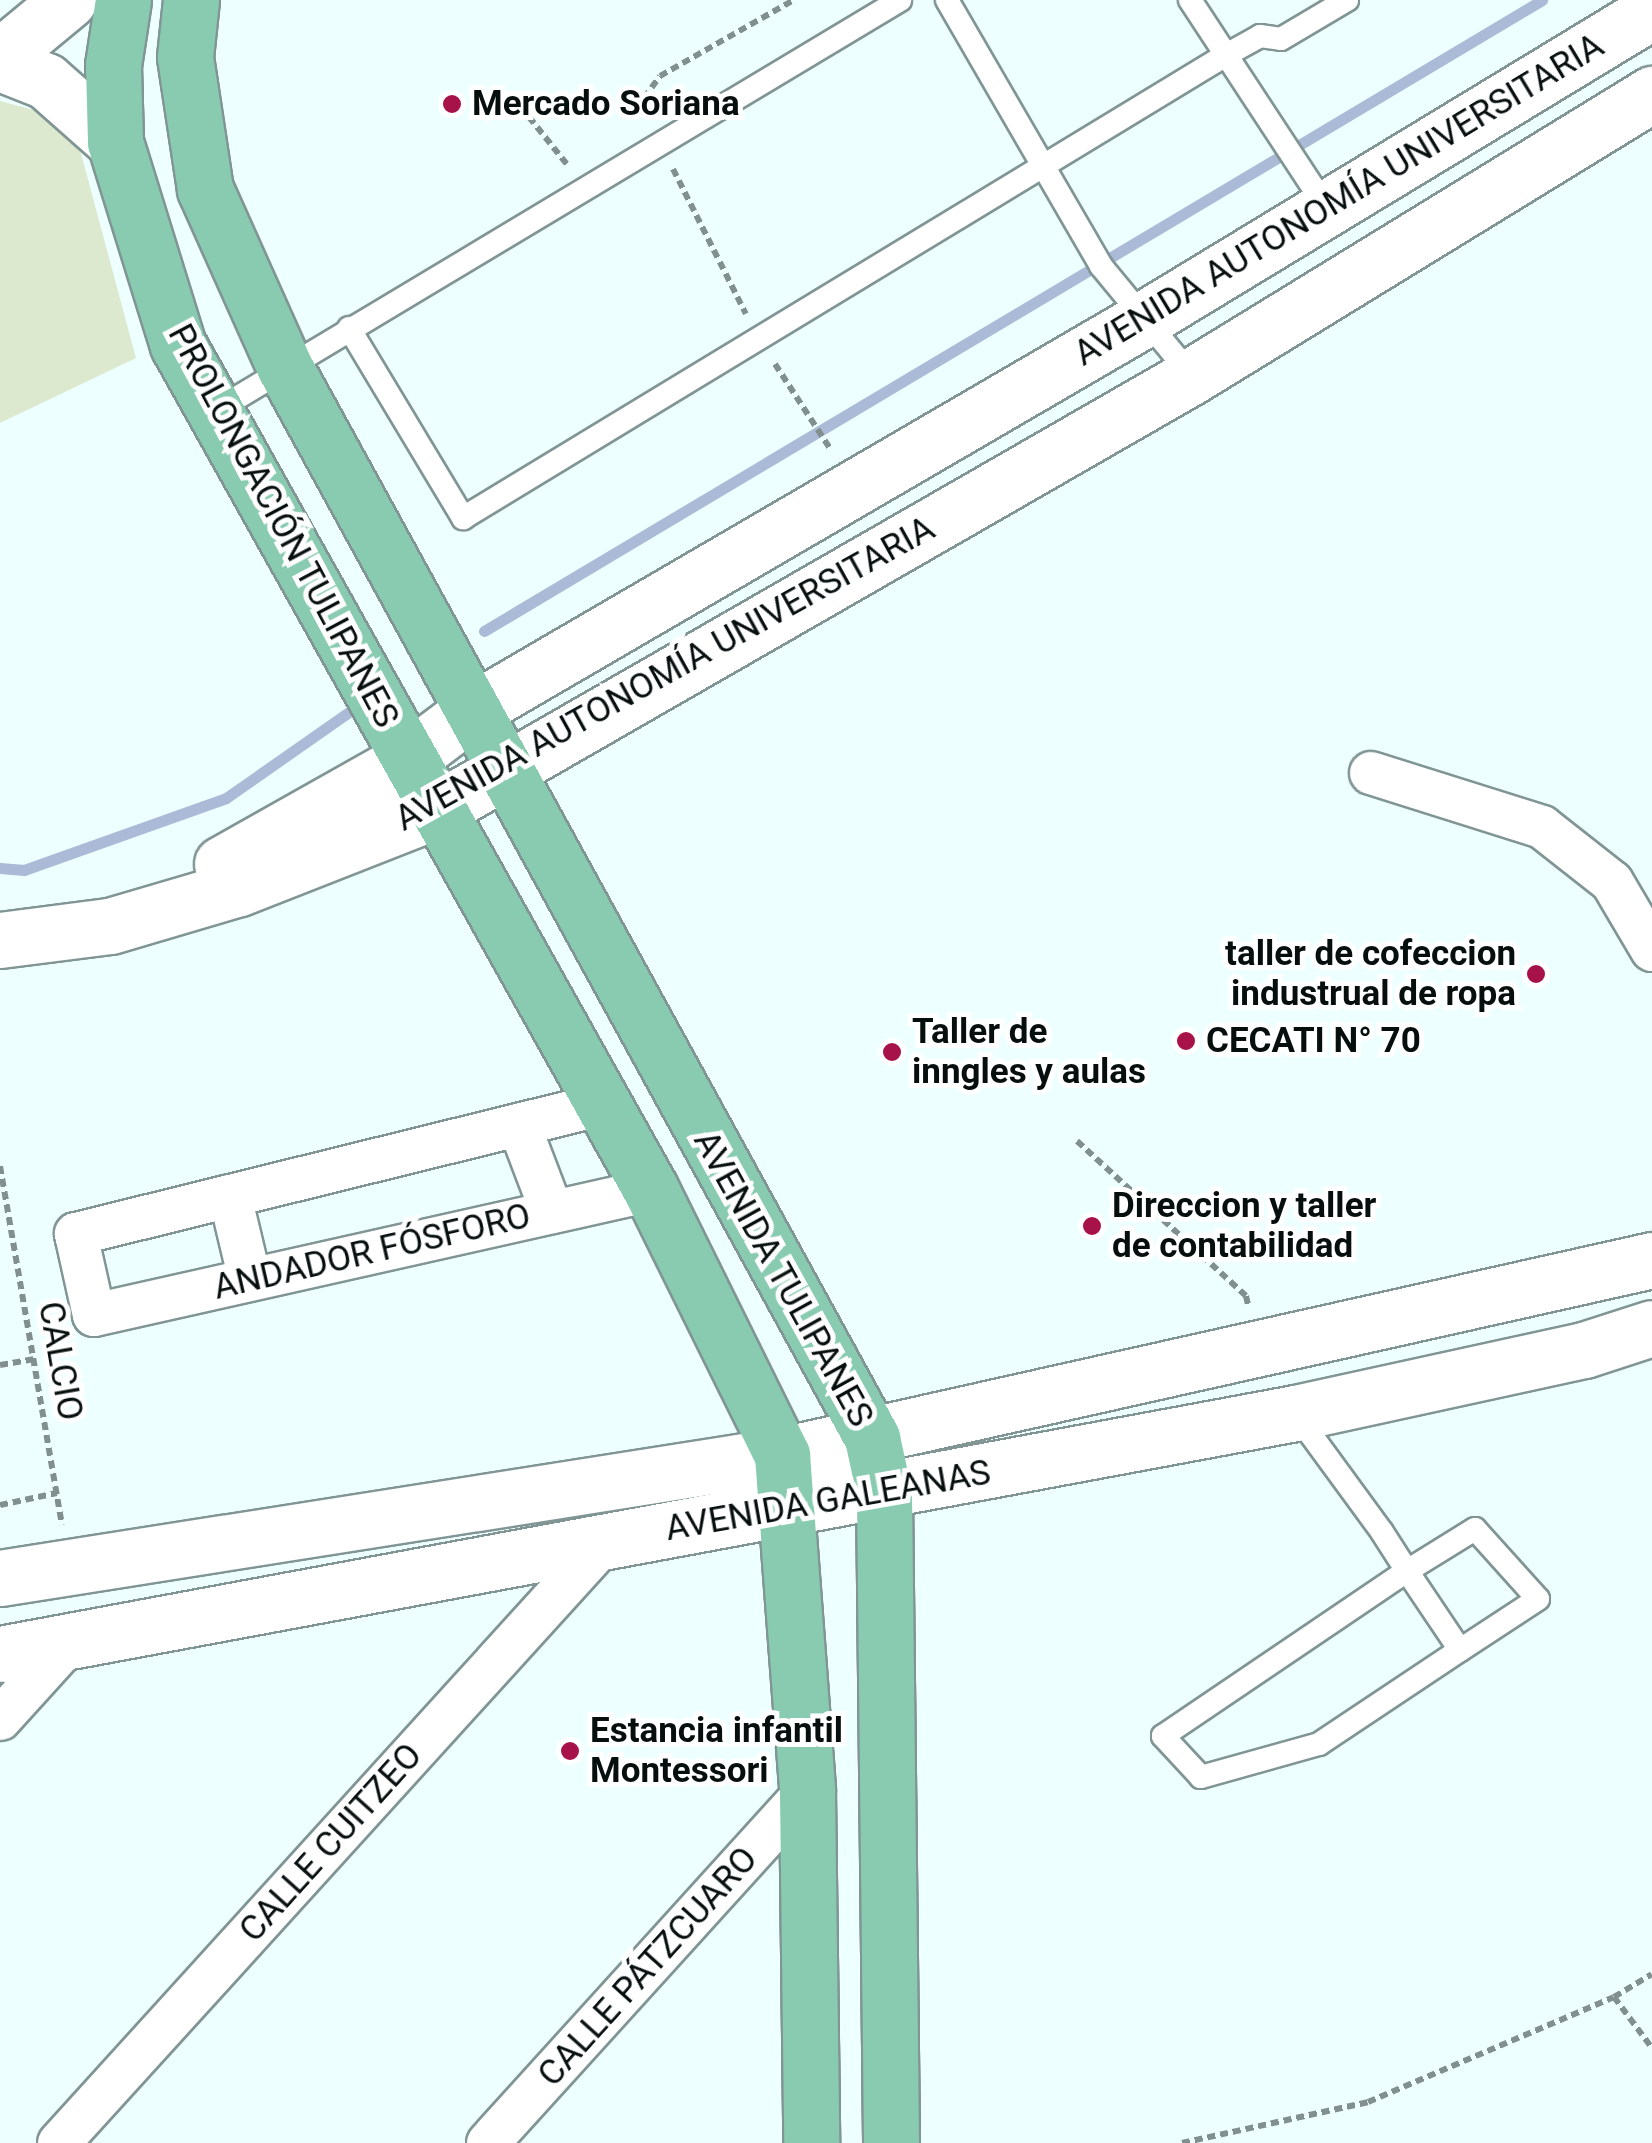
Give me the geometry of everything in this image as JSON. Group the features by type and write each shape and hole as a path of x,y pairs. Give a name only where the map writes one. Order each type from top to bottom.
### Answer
{"main road":[{"name":"PROLONGACIÓN TULIPANES","path":"123,0 113,65 114,142 178,345 408,759"},
{"path":"191,0 186,57 205,189 284,366 472,710"},
{"path":"330,616 400,572"},
{"name":"AVENIDA TULIPANES","path":"472,710 502,773 872,1438 884,1493 891,2143"},
{"name":"AVENIDA TULIPANES","path":"408,759 651,1190 785,1480 807,1791 811,2143"}],"street":[{"path":"69,0 0,60 46,81 114,142"},
{"name":"AVENIDA AUTONOMÍA UNIVERSITARIA","path":"110,926 408,759 472,710 1141,321 1314,188 1652,11"},
{"name":"AVENIDA AUTONOMÍA UNIVERSITARIA","path":"110,926 239,888 435,811 1192,376 1652,94"},
{"path":"1372,772 1542,826 1612,882 1652,950"},
{"path":"0,940 110,926"},
{"path":"250,1280 230,1196 603,1104"},
{"path":"518,1124 552,1212"},
{"name":"ANDADOR FÓSFORO","path":"230,1196 76,1234 94,1315 651,1190"},
{"name":"AVENIDA GALEANAS","path":"0,1654 67,1645 604,1542 785,1480 872,1438 1652,1260"},
{"name":"AVENIDA GALEANAS","path":"0,1578 67,1566 785,1480 884,1493 1295,1413 1584,1350 1652,1328"},
{"name":"CALLE CUITZEO","path":"59,2143 604,1542"},
{"path":"0,1720 67,1645"},
{"name":"CALLE PÁTZCUARO","path":"488,2143 807,1791"}],"lane":[{"path":"215,411 284,366 900,0"},
{"path":"947,0 1101,266 1141,321 1192,376"},
{"path":"1190,0 1314,188"},
{"path":"349,328 463,518 1226,55 1260,36 1281,39 1347,0"},
{"path":"1295,1413 1460,1650"},
{"path":"1475,1529 1538,1600 1460,1650 1320,1744 1201,1777 1163,1736 1475,1529"}],"path":[{"path":"794,0 660,76 644,98 660,142 758,339 856,489"},
{"path":"530,117 576,176"},
{"path":"1078,1141 1246,1296 1256,1350"},
{"name":"CALCIO","path":"0,1166 67,1566"},
{"path":"0,1365 34,1359"},
{"path":"0,1505 57,1494"},
{"path":"1182,2143 1368,2102 1614,1997 1652,1974"},
{"path":"1614,1997 1652,2048"}],"green space":[{"path":"0,101 72,120 136,358 0,423"}],"waterway":[{"path":"484,631 1542,0"},
{"path":"0,868 24,870 226,798 363,702"}],"place":[{"name":"Mercado Soriana","path":"452,104"},
{"name":"taller de cofeccion industrual de ropa","path":"1536,974"},
{"name":"CECATI N° 70","path":"1186,1041"},
{"name":"Taller de inngles y aulas","path":"892,1052"},
{"name":"Direccion y taller de contabilidad","path":"1092,1226"},
{"name":"Estancia infantil Montessori","path":"570,1751"}]}
